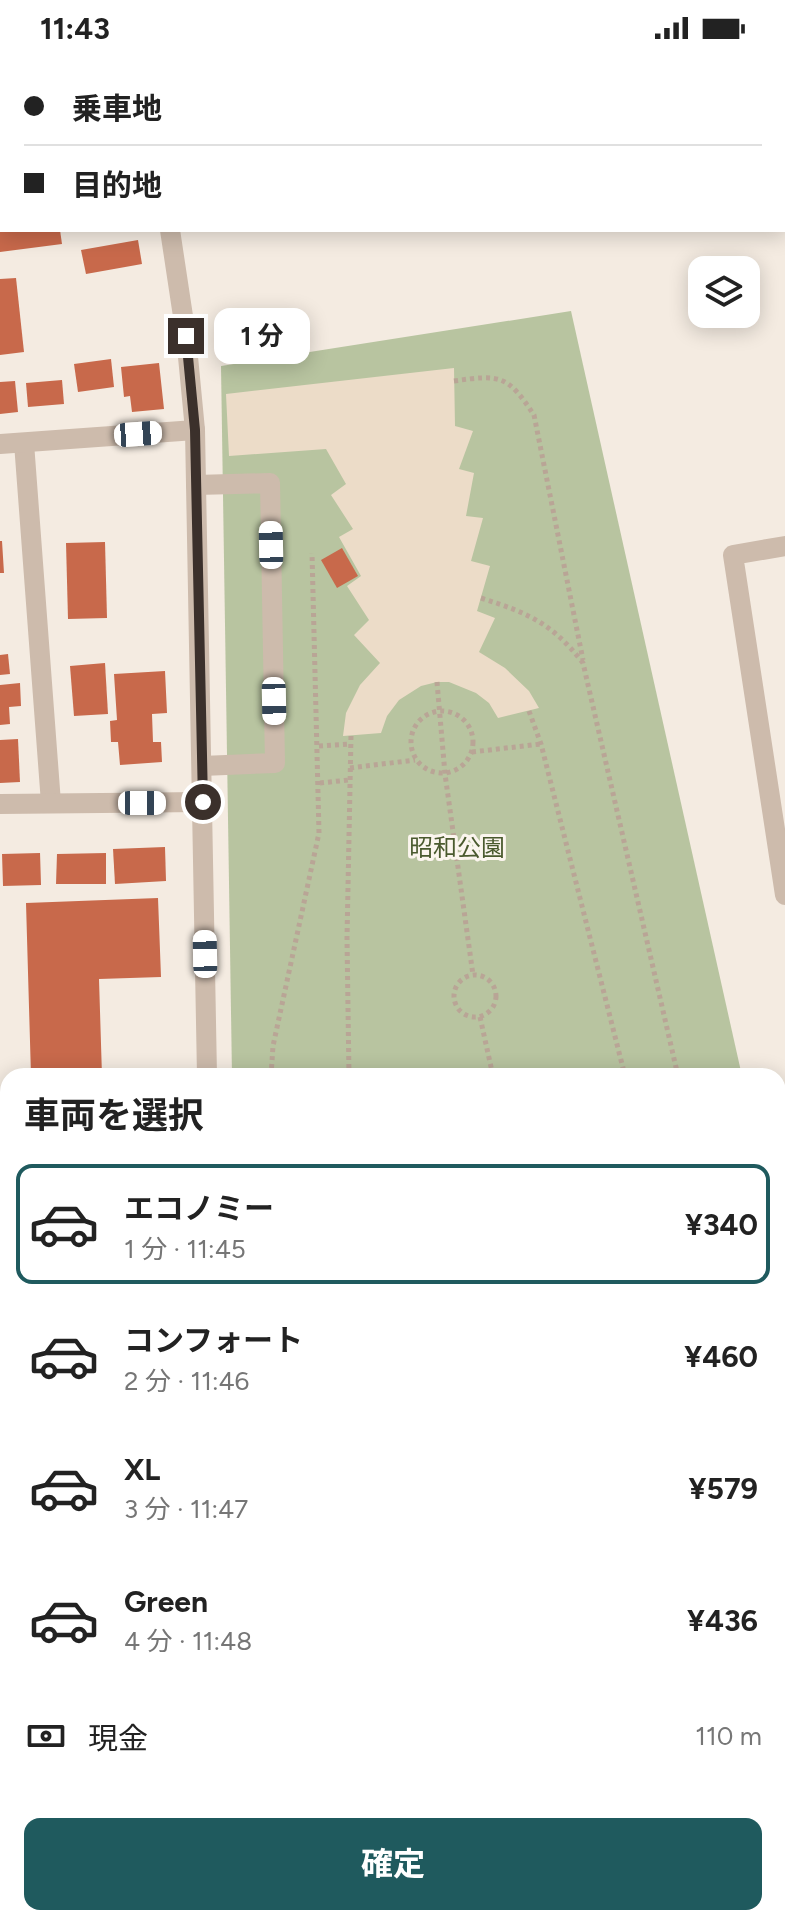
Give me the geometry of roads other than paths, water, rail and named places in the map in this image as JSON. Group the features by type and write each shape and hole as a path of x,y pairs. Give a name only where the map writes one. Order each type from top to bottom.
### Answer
{"street":[{"path":"170,232 186,336 195,430 207,1068"},
{"path":"0,444 195,430"},
{"path":"24,443 51,803"},
{"path":"196,485 270,483 275,763 202,766"},
{"path":"785,546 733,555 785,895"},
{"path":"0,804 203,802"}],"park label":[{"name":"昭和公園","path":"457,847"}]}
